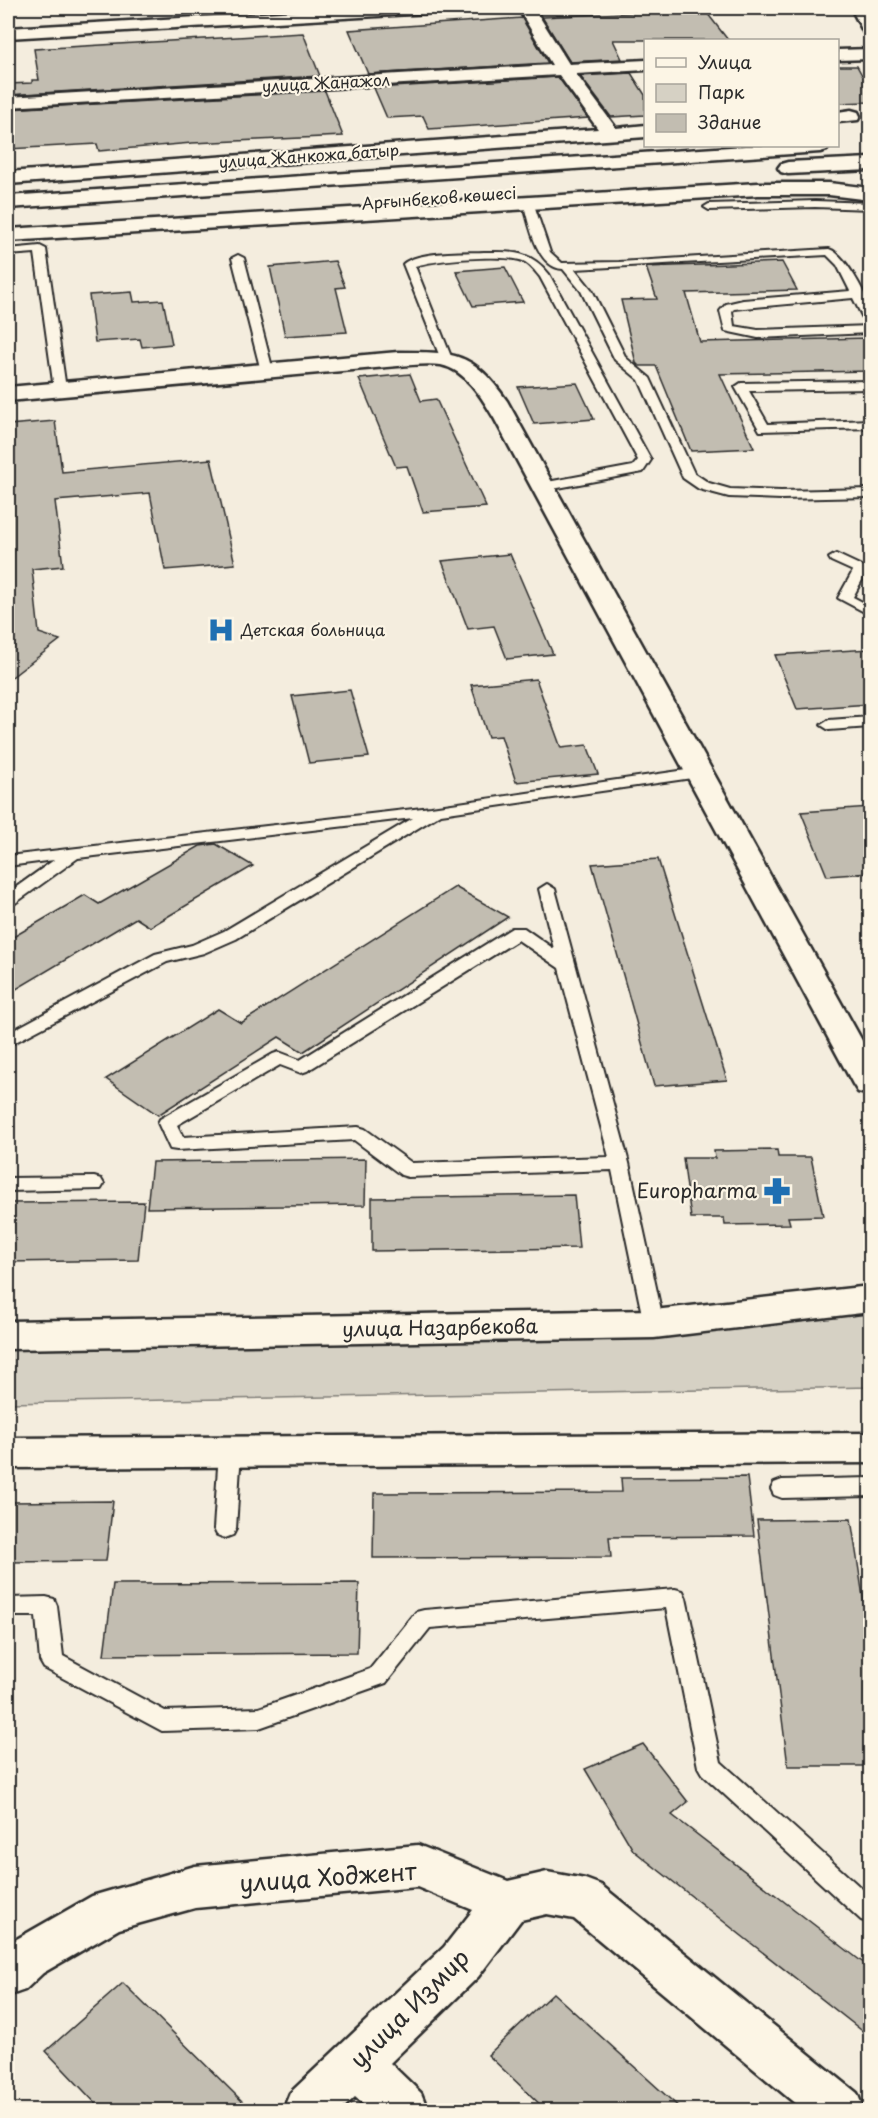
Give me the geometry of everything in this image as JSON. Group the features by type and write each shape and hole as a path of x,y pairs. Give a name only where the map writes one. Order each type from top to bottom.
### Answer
{"street":[{"path":"8,33 428,8"},
{"path":"526,8 563,69 610,133"},
{"path":"859,8 870,29"},
{"path":"839,55 870,54"},
{"name":"улица Жанажол","path":"8,102 644,65"},
{"name":"улица Жанкожа батыр","path":"8,178 644,131"},
{"path":"8,202 810,147"},
{"path":"717,172 870,164"},
{"name":"Арғынбеков көшесі","path":"8,213 681,175"},
{"name":"Арғынбеков көшесі","path":"8,228 654,183 870,176"},
{"path":"8,235 40,242 528,202 758,189 828,189 870,194"},
{"path":"8,394 398,359 446,359 463,366 487,387 869,1078"},
{"name":"улица Назарбекова","path":"8,1335 654,1324 870,1299"},
{"path":"8,1453 870,1448"},
{"name":"улица Ходжент","path":"14,1961 108,1911 195,1887 418,1866 507,1902"},
{"path":"507,1902 547,1893 585,1900 840,2110"},
{"name":"улица Измир","path":"307,2110 461,1962 507,1902"},
{"path":"356,2064 404,2110"}],"lane":[{"path":"528,202 545,253 554,263 567,267 829,252 834,254 841,264 870,320"},
{"path":"709,207 814,204 870,206"},
{"path":"8,252 40,242 60,389"},
{"path":"446,359 409,264 432,258 513,256 527,258 536,265 545,276 645,460 638,469 542,487"},
{"path":"238,258 267,371"},
{"path":"567,267 586,290 621,360 644,378 688,475 704,486 729,493 781,495 870,493"},
{"path":"857,294 730,306 726,311 729,328 758,334 870,330"},
{"path":"870,385 741,387 764,429 870,424"},
{"path":"836,558 861,569 845,598 870,611"},
{"path":"828,725 870,722"},
{"path":"8,861 437,810 700,773"},
{"path":"8,1040 161,958 198,949 230,935 437,810"},
{"path":"8,900 72,854"},
{"path":"547,889 620,1163 654,1324"},
{"path":"567,965 518,932 301,1067 279,1058 167,1124 177,1144 358,1133 408,1170 620,1163"},
{"path":"8,1185 94,1184"},
{"path":"225,1529 230,1451"},
{"path":"782,1489 870,1486"},
{"path":"8,1607 46,1606 52,1661 162,1721 259,1718 378,1676 424,1619 675,1598 710,1767 870,1912"}],"green space":[{"path":"870,1309 870,1387 8,1403 8,1321"}],"building":[{"path":"704,9 727,39 613,40 622,59 570,62 542,17"},
{"path":"522,18 548,63 368,74 349,30"},
{"path":"303,33 320,76 8,95 8,84 32,83 32,80 39,80 34,49"},
{"path":"839,66 857,66 862,75 870,74 870,102 839,103"},
{"path":"631,73 644,93 644,115 611,117 580,76"},
{"path":"558,77 588,118 429,129 423,116 387,118 374,88"},
{"path":"325,91 343,136 192,143 99,151 97,144 8,149 8,109"},
{"path":"335,261 345,287 336,288 347,332 285,336 270,267"},
{"path":"782,262 797,290 686,293 700,342 867,338 870,348 870,371 720,374 754,448 691,451 656,366 639,366 636,363 621,300 657,299 646,267"},
{"path":"505,267 523,302 473,306 456,271"},
{"path":"132,292 134,302 163,300 172,344 142,347 140,339 95,342 89,295"},
{"path":"410,374 421,401 436,399 486,507 423,512 407,466 396,467 359,379"},
{"path":"577,383 594,419 534,424 518,387"},
{"path":"55,421 62,472 211,459 235,564 165,570 150,493 55,501 63,566 32,569 39,633 60,640 8,680 8,425"},
{"path":"510,554 553,654 507,659 494,626 468,629 442,561"},
{"path":"870,649 870,704 797,709 775,655"},
{"path":"536,679 561,748 587,745 598,774 516,782 501,736 488,737 471,685"},
{"path":"350,690 369,757 309,763 292,696"},
{"path":"870,807 870,873 827,876 801,812"},
{"path":"216,844 253,866 150,927 136,918 8,994 8,940 85,895 99,904 200,846"},
{"path":"658,859 727,1080 654,1086 592,864"},
{"path":"455,887 508,917 303,1052 279,1037 158,1115 106,1079 218,1009 241,1023"},
{"path":"777,1150 778,1157 811,1157 823,1216 788,1217 790,1224 725,1225 724,1218 691,1218 683,1158 715,1158 714,1151"},
{"path":"366,1159 365,1205 147,1208 152,1162"},
{"path":"574,1195 579,1248 372,1251 372,1198"},
{"path":"144,1202 138,1260 8,1262 8,1203"},
{"path":"747,1477 754,1536 609,1537 611,1557 373,1558 374,1493 622,1492 621,1478"},
{"path":"113,1501 106,1561 8,1562 8,1502"},
{"path":"851,1519 870,1642 870,1766 788,1766 757,1520"},
{"path":"359,1583 357,1653 104,1655 113,1584"},
{"path":"643,1744 688,1802 672,1815 870,1968 870,2037 633,1850 585,1769"},
{"path":"123,1983 251,2110 102,2110 46,2051"},
{"path":"553,1993 682,2110 546,2110 488,2055"}],"place":[{"name":"Детская больница","path":"221,630"},
{"name":"Europharma","path":"777,1191"}]}
